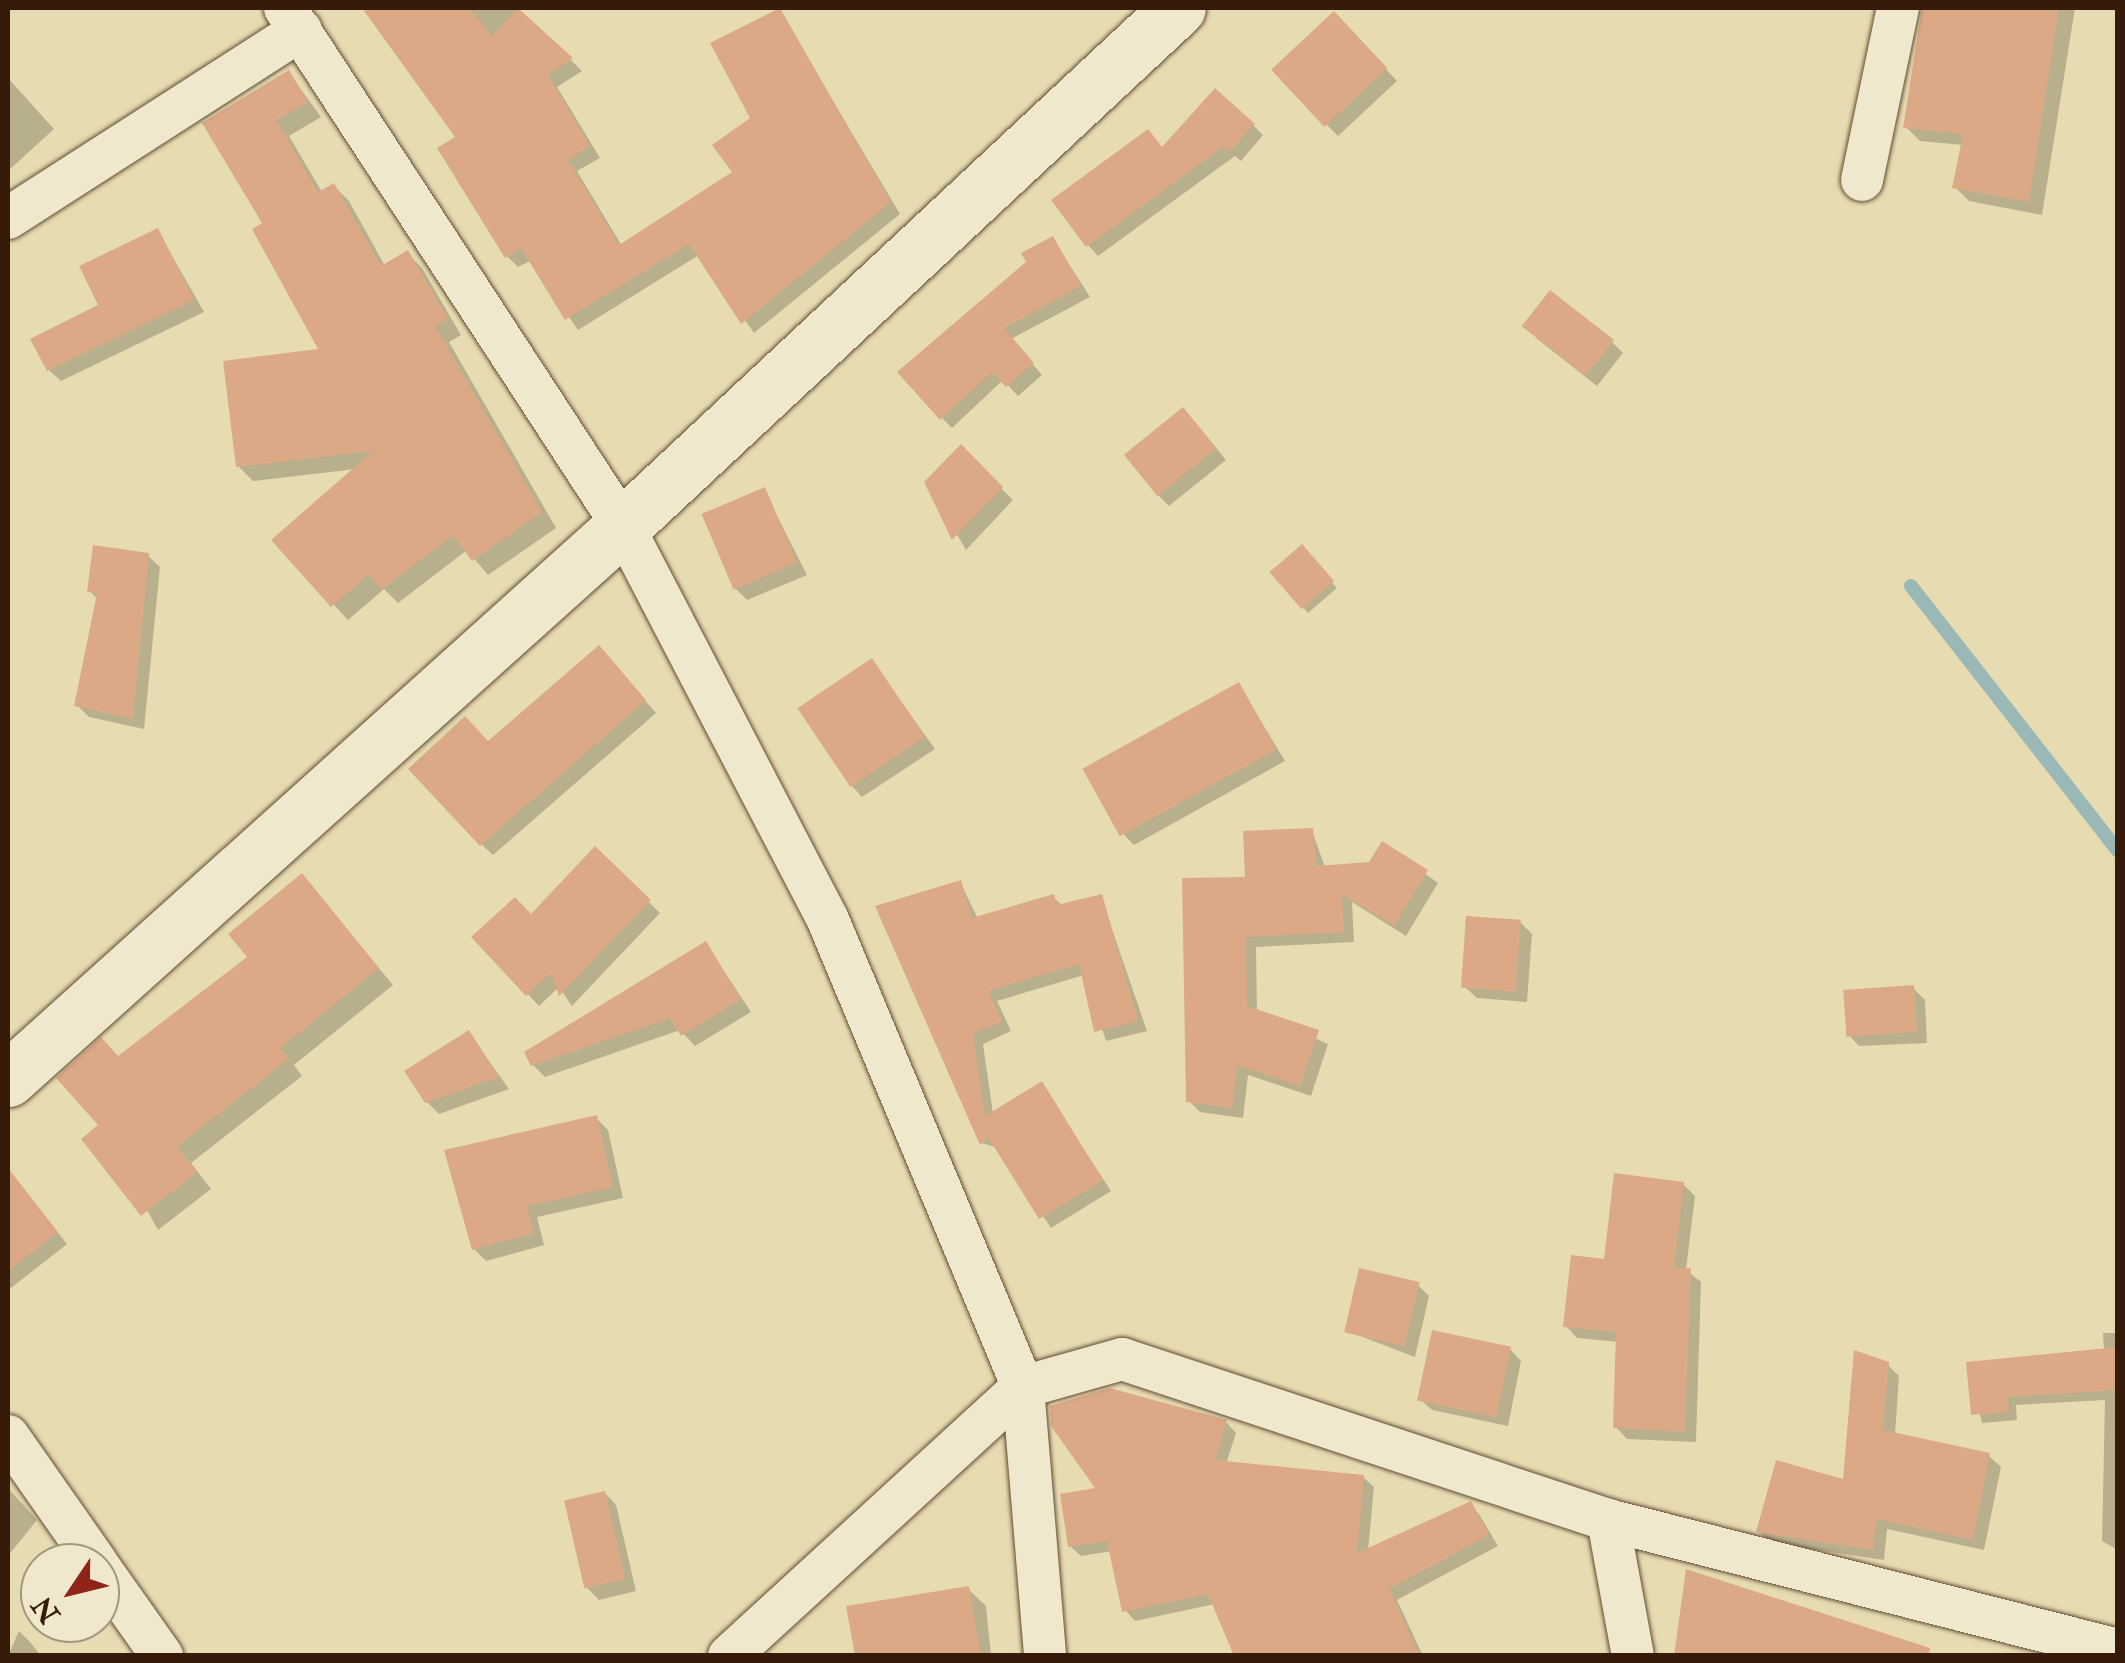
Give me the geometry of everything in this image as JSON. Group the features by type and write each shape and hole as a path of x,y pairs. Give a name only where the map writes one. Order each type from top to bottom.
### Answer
{"street":[{"path":"8,1079 623,526 1178,8"},
{"path":"1862,180 1898,8"},
{"path":"8,218 293,19 623,526 828,920 1023,1388 1044,1656"},
{"path":"730,1656 1023,1388 1122,1359 1608,1520 2118,1650"},
{"path":"8,1436 83,1543"},
{"path":"1608,1520 1634,1656"},
{"path":"120,1596 162,1656"}],"building":[{"path":"362,8 469,8 492,36 518,8 573,58 548,75 590,146 568,160 619,245 732,172 712,145 750,118 710,43 780,8 891,202 741,324 689,244 565,320 521,248 505,258 437,148 455,137"},
{"path":"1922,8 2059,8 2029,202 1952,188 1963,134 1903,128"},
{"path":"1334,11 1387,68 1324,127 1271,70"},
{"path":"289,70 308,102 276,120 318,192 334,183 381,266 408,250 448,319 435,326 542,512 472,561 453,535 381,590 369,574 331,607 271,540 373,451 236,467 223,361 318,349 252,229 262,223 202,123"},
{"path":"1215,88 1255,124 1229,152 1223,147 1086,247 1051,200 1148,129 1162,147"},
{"path":"158,228 194,300 47,371 30,339 98,305 79,266"},
{"path":"1053,236 1081,286 1004,328 1034,363 1006,387 992,372 940,420 897,372 1026,262 1021,253"},
{"path":"1550,290 1614,340 1586,376 1522,326"},
{"path":"1183,407 1216,448 1157,496 1124,455"},
{"path":"961,444 1003,487 952,540 924,482"},
{"path":"765,487 797,562 734,589 701,514"},
{"path":"1302,544 1334,581 1302,609 1270,572"},
{"path":"93,545 149,553 133,719 74,706 97,593 87,592"},
{"path":"599,645 646,700 480,846 408,769 465,716 488,741"},
{"path":"872,658 925,737 851,787 797,708"},
{"path":"1239,682 1276,749 1120,836 1082,769"},
{"path":"1313,828 1316,866 1369,862 1382,841 1428,870 1394,926 1342,894 1344,932 1246,937 1247,1006 1319,1030 1300,1086 1237,1065 1232,1108 1186,1102 1182,878 1245,877 1243,831"},
{"path":"595,846 651,900 559,996 551,973 526,996 471,937 515,897 531,914"},
{"path":"302,873 379,968 280,1048 289,1059 177,1146 197,1172 141,1216 81,1139 98,1125 56,1078 101,1037 118,1056 247,957 228,934"},
{"path":"961,880 972,918 1054,894 1057,905 1102,894 1138,1021 1094,1032 1079,964 988,991 1002,1021 973,1034 985,1116 1042,1081 1103,1180 1039,1219 988,1137 980,1145 875,906"},
{"path":"1466,916 1521,920 1516,992 1461,988"},
{"path":"706,941 741,999 681,1036 670,1018 531,1066 524,1052"},
{"path":"1914,985 1917,1032 1846,1037 1843,990"},
{"path":"469,1030 499,1077 425,1103 404,1071"},
{"path":"597,1115 613,1187 527,1206 534,1233 472,1250 444,1150"},
{"path":"8,1168 58,1232 8,1271"},
{"path":"1614,1173 1684,1182 1674,1268 1691,1268 1685,1432 1613,1428 1616,1332 1563,1327 1571,1255 1604,1259"},
{"path":"1359,1268 1419,1282 1405,1346 1344,1332"},
{"path":"1432,1330 1511,1347 1496,1417 1417,1400"},
{"path":"2118,1347 2118,1390 2008,1397 2009,1412 1971,1415 1966,1362"},
{"path":"1854,1350 1889,1362 1883,1430 1990,1453 1973,1540 1876,1519 1873,1550 1756,1532 1776,1460 1843,1479"},
{"path":"1110,1388 1227,1420 1215,1460 1364,1475 1357,1553 1471,1501 1489,1535 1389,1589 1420,1656 1234,1656 1208,1594 1122,1612 1107,1541 1068,1547 1060,1494 1095,1488 1051,1426 1050,1406"},
{"path":"605,1491 625,1579 584,1588 564,1500"},
{"path":"1686,1569 1930,1648 1929,1656 1674,1656"},
{"path":"969,1586 981,1656 855,1656 846,1606"}],"waterway":[{"path":"1911,586 2118,851"}]}
